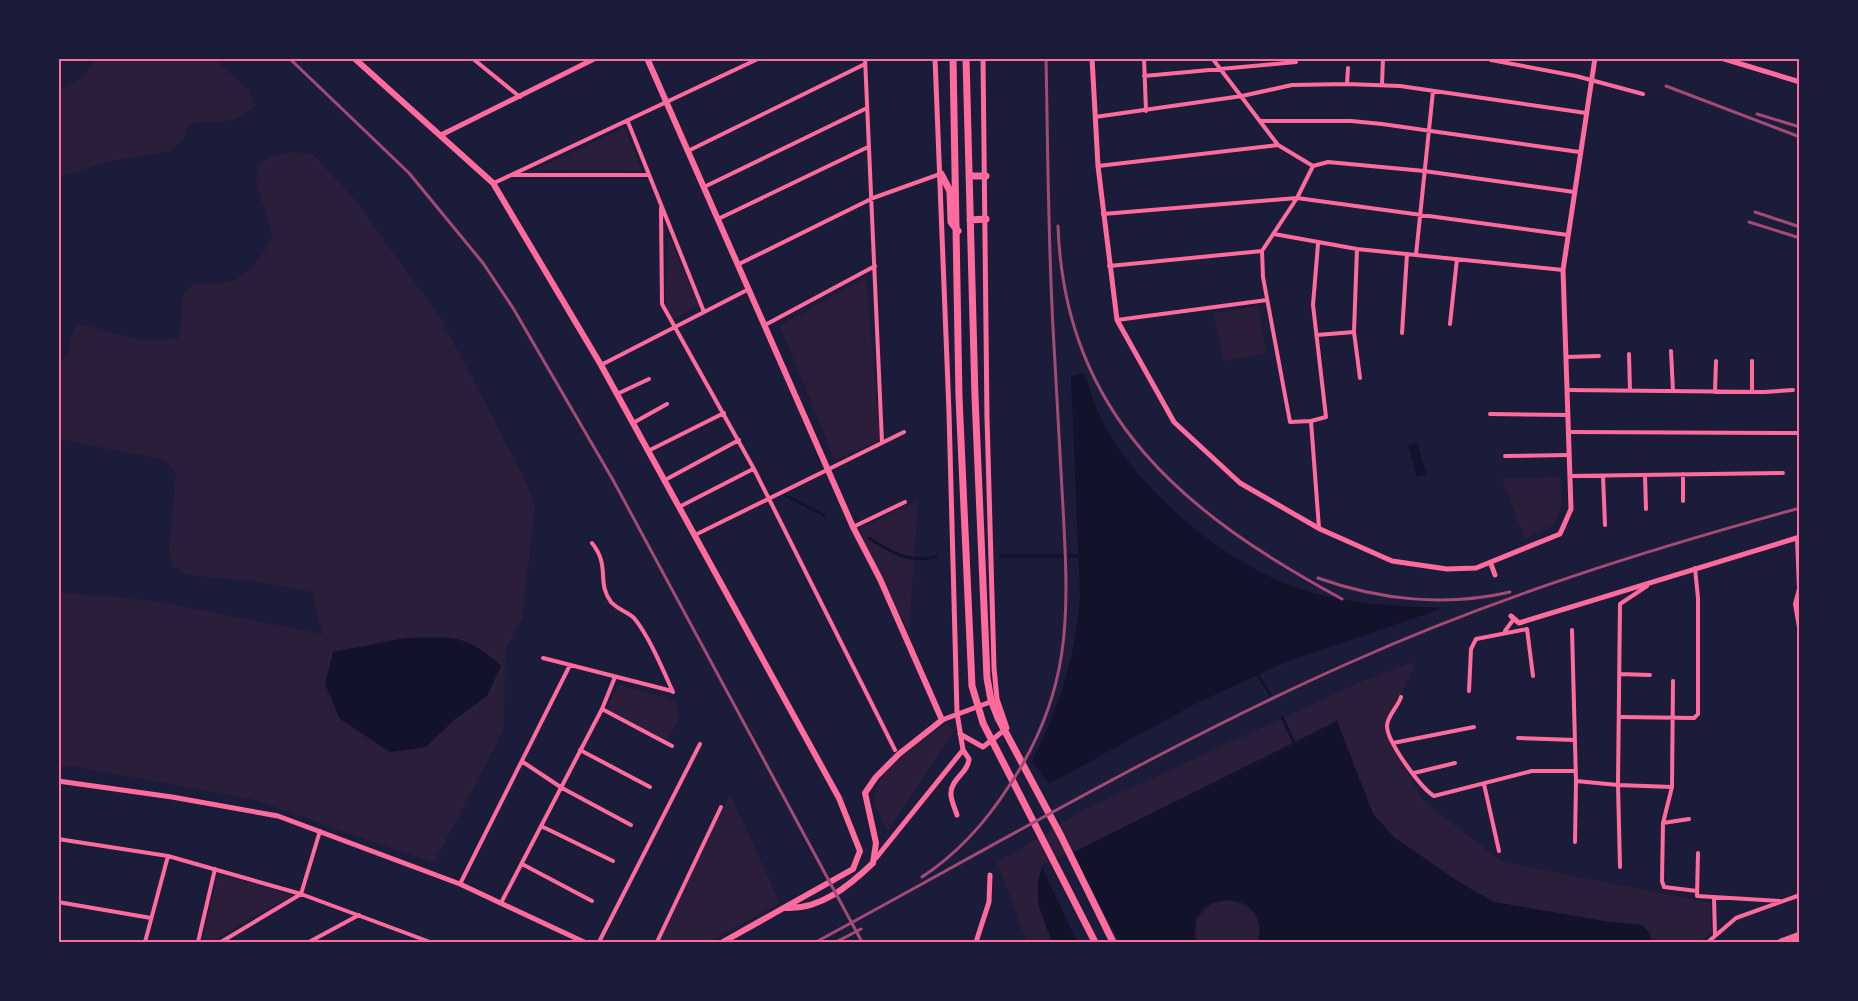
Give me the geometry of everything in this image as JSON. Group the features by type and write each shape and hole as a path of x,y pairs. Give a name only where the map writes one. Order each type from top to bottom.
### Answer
{"highway":[{"path":"953,58 958,231 959,397 972,686 983,723 1095,942"},
{"path":"966,58 985,659 991,700 1113,942"},
{"path":"940,174 950,191 951,222 958,231"},
{"path":"969,176 986,176"},
{"path":"970,220 986,219"},
{"path":"1087,942 1088,931"},
{"path":"1782,942 1800,935"}],"main road":[{"path":"354,58 493,183 601,365 839,798 861,851 853,869 723,942"},
{"path":"647,58 853,527 880,579 942,720 899,754 876,777 865,793 864,798 876,843 876,858 842,891 802,908 784,908"}],"street":[{"path":"472,58 520,98"},
{"path":"441,135 520,98 596,58"},
{"path":"493,183 760,58"},
{"path":"865,58 868,147 873,198 882,442"},
{"path":"935,58 957,713 963,750 969,759 968,767 954,782 951,791 957,816"},
{"path":"960,734 983,747 1007,728 997,699 987,418 983,58"},
{"path":"1092,58 1102,214 1117,320 1174,422 1240,483 1320,529 1392,561 1447,569 1476,568 1491,564 1560,534 1571,509 1563,270 1595,58"},
{"path":"1144,58 1146,111"},
{"path":"1212,58 1278,145 1313,166 1328,162 1424,171 1574,192"},
{"path":"1382,84 1383,58"},
{"path":"1721,58 1800,82"},
{"path":"1491,60 1591,80 1643,94"},
{"path":"1144,76 1219,67 1296,62"},
{"path":"688,151 865,64"},
{"path":"1347,84 1348,68"},
{"path":"1095,117 1242,96 1292,85 1347,84 1382,84 1586,113"},
{"path":"1416,255 1424,171 1431,130 1433,91"},
{"path":"704,187 867,108"},
{"path":"1260,121 1351,121 1431,130 1579,152"},
{"path":"627,122 704,312"},
{"path":"1098,166 1278,145"},
{"path":"718,219 868,147"},
{"path":"1313,166 1298,198 1263,251 1263,277 1290,422 1311,421 1326,417 1314,305 1318,244"},
{"path":"739,264 873,198 940,174"},
{"path":"510,176 648,175"},
{"path":"1102,214 1298,198 1568,235"},
{"path":"661,208 662,304 739,440 895,750"},
{"path":"1275,234 1318,244 1357,249 1563,270"},
{"path":"1357,249 1354,332 1360,378"},
{"path":"1108,266 1263,251"},
{"path":"1402,333 1407,254"},
{"path":"1450,324 1457,259"},
{"path":"765,325 875,266"},
{"path":"601,365 750,289"},
{"path":"1117,320 1267,300"},
{"path":"1317,335 1354,332"},
{"path":"1671,351 1672,391"},
{"path":"1629,354 1630,391"},
{"path":"1566,357 1599,356"},
{"path":"1715,392 1716,361"},
{"path":"1752,361 1752,392"},
{"path":"617,394 649,379"},
{"path":"1567,390 1715,392 1793,390"},
{"path":"633,423 667,404"},
{"path":"648,451 724,413"},
{"path":"1490,414 1568,415"},
{"path":"1311,421 1320,529"},
{"path":"695,535 768,497 904,432"},
{"path":"1568,432 1799,433"},
{"path":"664,480 739,440"},
{"path":"1505,456 1569,455"},
{"path":"679,507 754,469"},
{"path":"1569,476 1783,473"},
{"path":"1683,474 1683,501"},
{"path":"1645,475 1646,509"},
{"path":"1603,476 1605,525"},
{"path":"853,527 905,502"},
{"path":"1505,632 1512,618 1519,623 1798,538 1799,589 1795,604 1800,633"},
{"path":"543,658 673,692 663,669 633,618 611,602 602,580 604,568 602,555 592,543"},
{"path":"1491,564 1495,576"},
{"path":"1621,717 1674,720 1694,718 1698,714 1698,598 1695,568"},
{"path":"1620,867 1618,785 1621,717 1620,604 1651,583"},
{"path":"1469,691 1471,649 1476,639 1505,632 1527,629 1533,676"},
{"path":"1572,630 1576,771 1575,842"},
{"path":"460,884 570,665"},
{"path":"1620,674 1650,675"},
{"path":"501,903 603,709 615,677"},
{"path":"1673,681 1672,787 1663,823 1664,887 1697,891"},
{"path":"1401,697 1387,725 1393,743 1434,796 1532,771 1576,771"},
{"path":"942,720 997,699"},
{"path":"603,709 672,746"},
{"path":"1393,743 1474,727"},
{"path":"1518,738 1575,740"},
{"path":"599,942 700,744"},
{"path":"580,750 650,787"},
{"path":"876,858 963,750"},
{"path":"523,762 562,788 631,825"},
{"path":"1414,773 1455,763"},
{"path":"58,781 172,796 278,816 460,884 584,942"},
{"path":"1576,781 1672,787"},
{"path":"1484,784 1499,851"},
{"path":"657,942 721,807"},
{"path":"1663,823 1689,819"},
{"path":"541,826 613,861"},
{"path":"222,942 301,894 320,831"},
{"path":"58,839 168,856 215,869 301,894 430,942"},
{"path":"1698,853 1697,896 1780,901"},
{"path":"145,942 168,856"},
{"path":"522,864 592,901"},
{"path":"198,942 215,869"},
{"path":"976,942 989,902 990,875"},
{"path":"1708,942 1736,918 1800,896"},
{"path":"1714,898 1715,936"},
{"path":"58,902 152,918"},
{"path":"309,942 359,914"}],"shaded area":[{"path":"94,59 214,59 249,89 255,106 232,120 190,123 183,139 171,151 116,160 59,176 59,90 81,79 90,70"},
{"path":"624,128 642,171 534,170"},
{"path":"293,152 312,153 355,200 440,317 523,475 535,507 522,619 505,650 504,729 434,863 251,799 72,766 59,767 58,592 155,601 322,634 312,592 260,582 187,575 172,566 169,549 176,474 165,460 58,439 59,361 69,356 70,339 78,324 140,339 166,340 180,337 182,298 193,284 224,283 235,279 249,270 266,248 273,234 256,182 259,164 275,155"},
{"path":"668,234 699,306 673,319 665,303"},
{"path":"866,277 880,440 835,460 780,326"},
{"path":"1258,306 1266,354 1224,361 1213,313"},
{"path":"1084,373 1104,425 1126,458 1170,507 1224,551 1283,583 1313,593 1394,606 1444,608 1288,661 1195,704 1049,784 1032,762 1065,682 1078,620 1080,596 1071,376"},
{"path":"1417,442 1426,474 1417,477 1408,445"},
{"path":"1561,477 1562,503 1554,525 1525,539 1502,479"},
{"path":"918,500 909,633 859,529"},
{"path":"405,638 457,639 477,647 501,666 487,696 454,720 426,747 390,752 340,719 325,684 333,652"},
{"path":"1417,661 1384,728 1423,801 1503,862 1711,903 1711,932 1700,942 1651,942 1650,934 1642,925 1610,922 1494,902 1459,882 1395,838 1373,814 1337,722 1042,868 1037,901 1052,942 1027,942 997,862 1088,808 1365,680"},
{"path":"619,685 670,699 676,704 680,717 667,741 606,709"},
{"path":"1337,721 1373,814 1395,838 1459,882 1494,902 1610,922 1642,925 1650,934 1651,942 1258,942 1259,923 1253,910 1241,903 1227,900 1213,903 1201,911 1195,924 1196,942 1052,942 1038,897 1042,868"},
{"path":"947,723 954,730 888,831 875,805 875,792 880,780 900,758"},
{"path":"730,794 780,903 708,942 659,942"},
{"path":"218,874 293,895 210,942 202,942"},
{"path":"1219,900 1237,902 1251,910 1259,924 1258,942 1196,942 1197,920 1211,903"}],"pier":[{"path":"1071,851 1120,942 1077,942 1041,865"}],"waterway":[{"path":"785,495 824,515"},
{"path":"869,538 909,558 936,557"},
{"path":"1000,556 1080,556"},
{"path":"1257,674 1270,694"},
{"path":"1282,717 1295,745"}],"railway":[{"path":"289,58 409,173 483,263 513,308 613,480 862,942"},
{"path":"922,877 970,836 1009,786 1030,752 1045,718 1062,653 1066,584 1050,273 1046,58"},
{"path":"1666,86 1800,137"},
{"path":"1757,114 1800,127"},
{"path":"1755,212 1800,227"},
{"path":"1749,222 1800,238"},
{"path":"1058,226 1066,293 1083,353 1110,406 1144,452 1185,494 1232,532 1342,599"},
{"path":"816,942 1146,762 1213,727 1349,663 1515,596 1628,558 1800,508"},
{"path":"1318,578 1365,592 1413,599 1462,599 1510,592"},
{"path":"836,942 861,929"}]}
